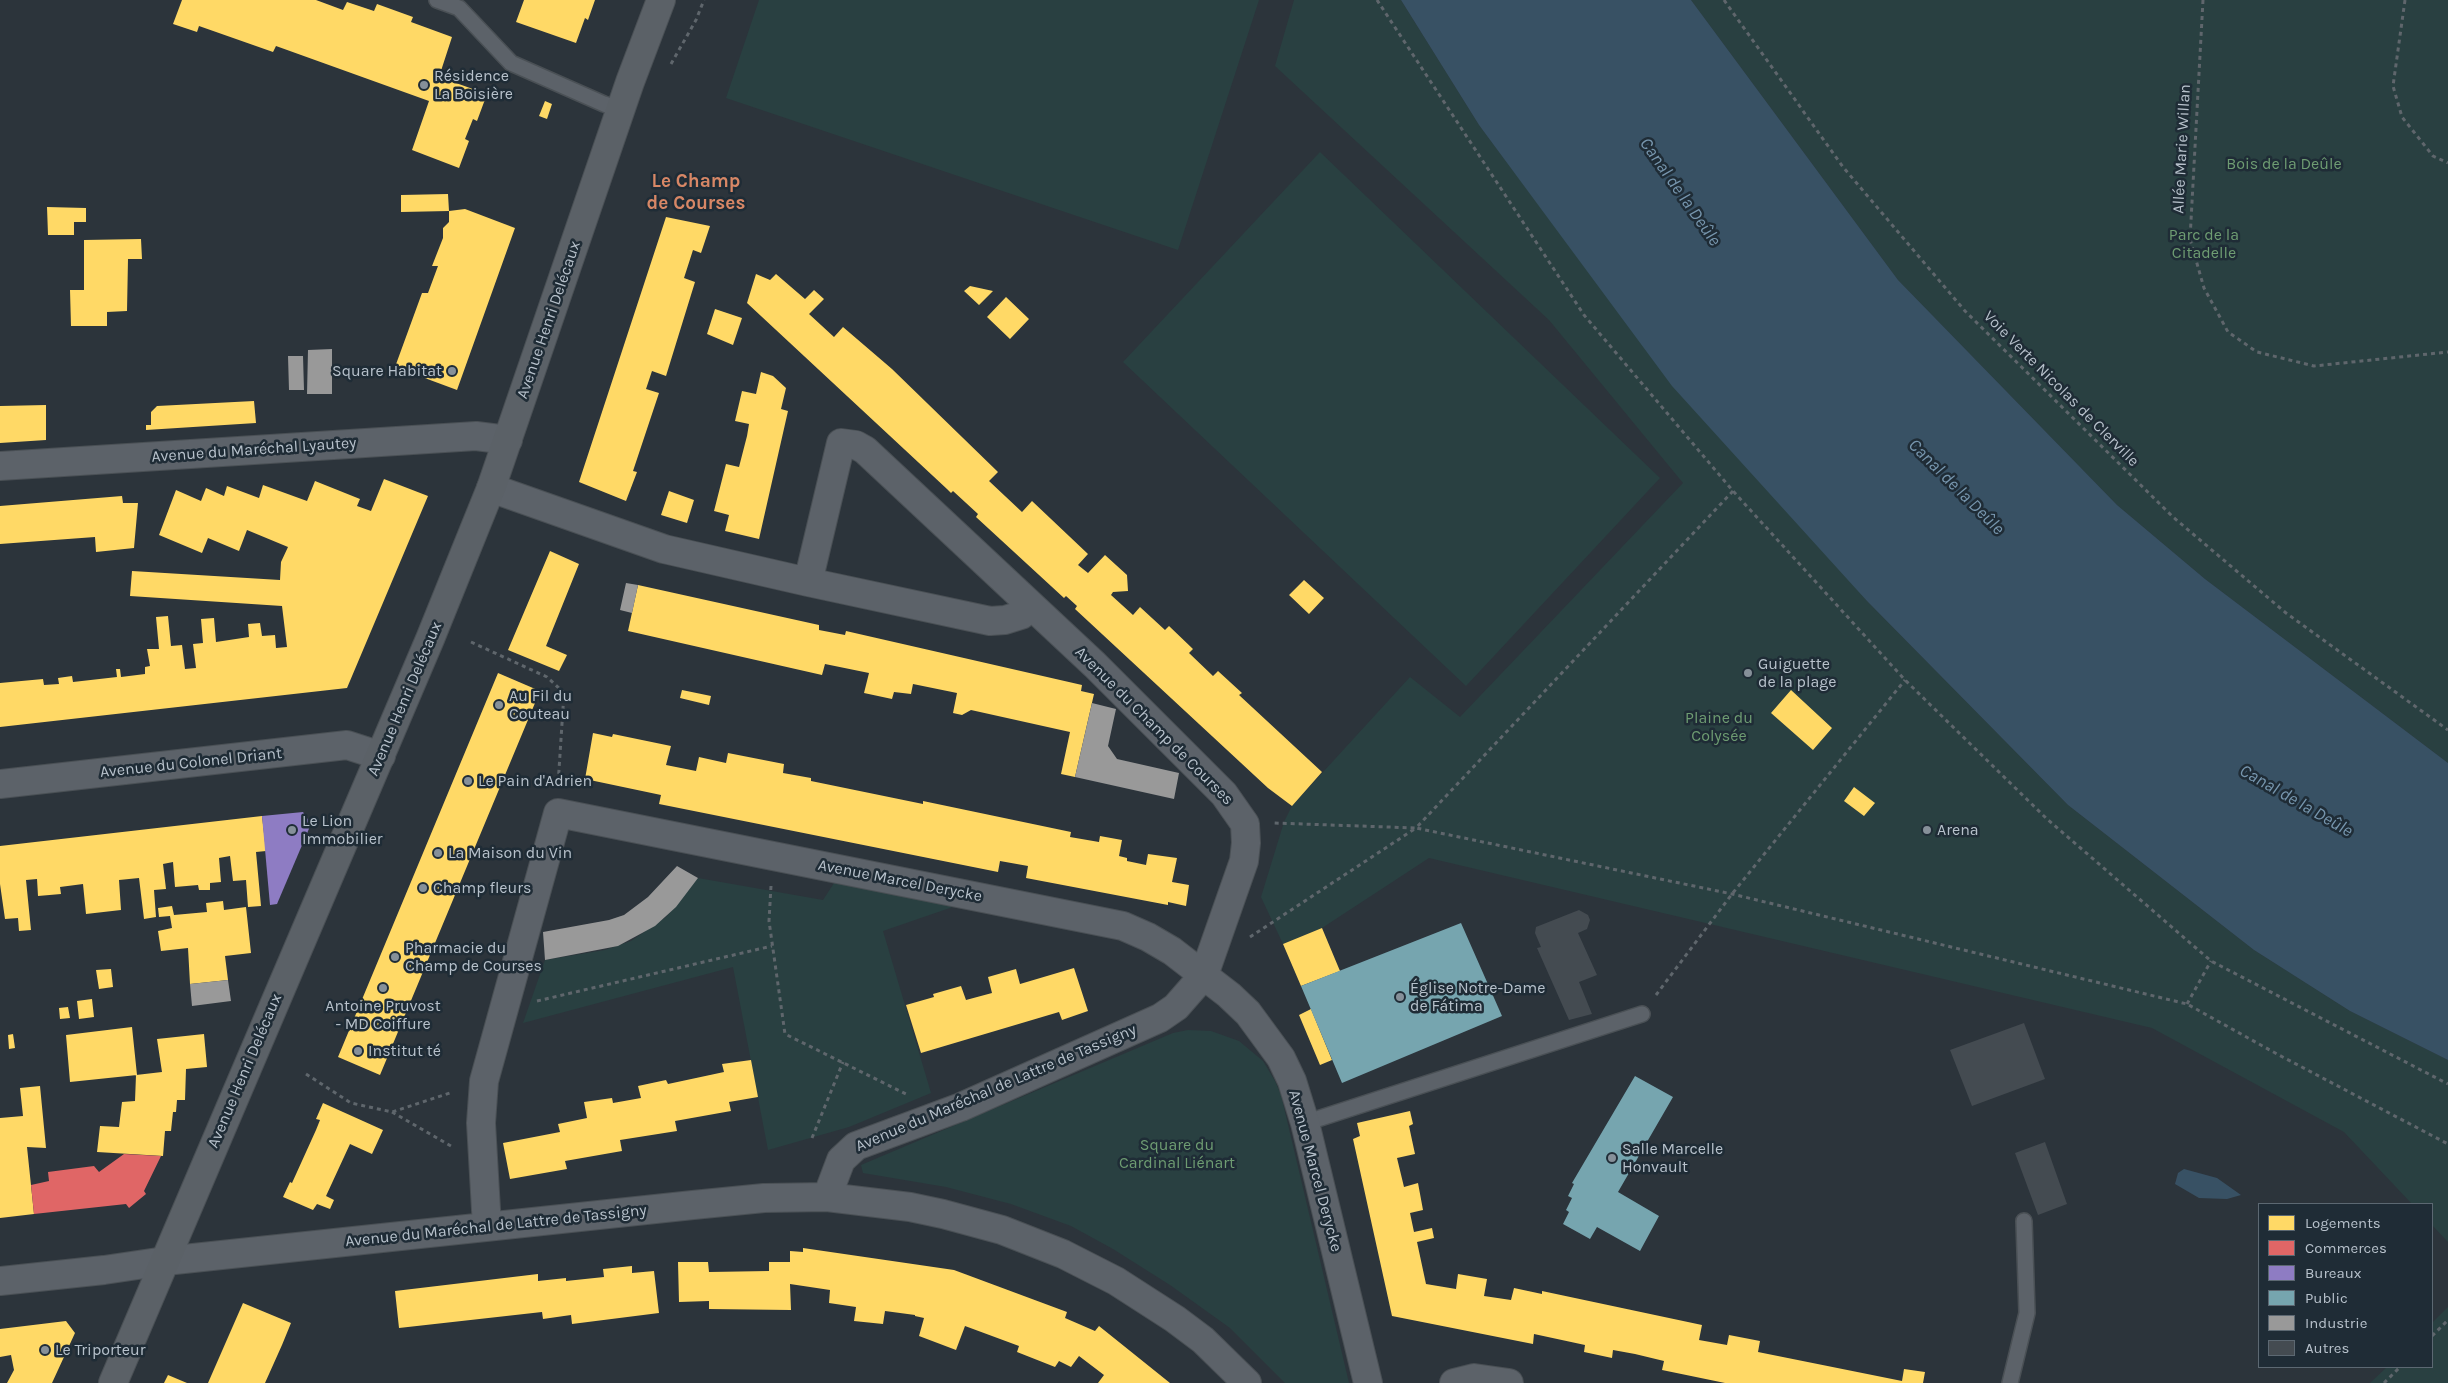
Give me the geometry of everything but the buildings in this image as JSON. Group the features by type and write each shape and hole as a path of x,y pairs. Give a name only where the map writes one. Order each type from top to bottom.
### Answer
{"street":[{"name":"Avenue Henri Delécaux","path":"113,1383 381,756 491,488 620,108 660,0"},
{"name":"Avenue du Maréchal Lyautey","path":"0,466 476,436 508,440"},
{"name":"Avenue du Champ de Courses","path":"808,582 841,443 850,444 865,450 1095,665 1224,794 1245,824"},
{"path":"491,488 664,549 808,582 990,621 1005,620 1021,615 1032,606"},
{"name":"Avenue du Colonel Driant","path":"0,784 347,745 381,756"},
{"path":"486,1227 481,1124 484,1081 558,813"},
{"name":"Avenue Marcel Derycke","path":"558,813 1123,926 1164,946 1204,975 1248,1013 1266,1035 1281,1058 1292,1081 1305,1124 1368,1383"},
{"path":"1204,975 1244,861 1245,824"},
{"name":"Avenue du Maréchal de Lattre de Tassigny","path":"827,1197 841,1160 856,1146 942,1114 1160,1018 1176,1007 1204,975"},
{"name":"Avenue du Maréchal de Lattre de Tassigny","path":"0,1281 104,1270 165,1261 730,1201 827,1197 890,1204 942,1214 1002,1230 1063,1254 1116,1281 1175,1319 1203,1340 1247,1383"},
{"path":"1454,1383 1474,1378 1508,1383"}],"lane":[{"path":"437,0 459,8 511,63 604,104 620,108"},
{"path":"1305,1124 1642,1014"},
{"path":"2010,1383 2027,1313 2024,1221"}],"path":[{"path":"667,72 696,20 704,0"},
{"path":"1377,0 1584,315 1734,492 1906,680 2047,819 2211,961 2448,1084"},
{"name":"Voie Verte Nicolas de Clerville","path":"1724,0 1843,167 1965,311 2173,517 2286,613 2448,730"},
{"name":"Allée Marie Willan","path":"2203,0 2190,239 2204,288 2228,332 2257,352 2314,366 2448,352"},
{"path":"2404,0 2393,86 2402,118 2433,156 2448,163"},
{"path":"1216,944 1240,943 1416,828 1734,492"},
{"path":"471,642 547,676 564,693 558,813"},
{"path":"1642,1014 1732,894 1906,680"},
{"path":"1245,824 1284,822 1416,828 1732,894 2187,1004 2276,1054 2448,1144"},
{"path":"780,857 770,890 768,921 785,1034 917,1099 942,1114"},
{"path":"504,1007 772,946"},
{"path":"2187,1004 2211,961"},
{"path":"812,1138 843,1062"},
{"path":"306,1074 351,1103 392,1112 482,1164"},
{"path":"392,1112 484,1081"},
{"path":"2433,1335 2448,1320"},
{"path":"2384,1383 2399,1368"}],"green space":[{"path":"759,0 1259,0 1178,250 726,98"},
{"name":"Plaine du Colysée","path":"1294,0 1401,0 1479,125 1603,291 1867,601 2068,805 2254,950 2350,1011 2448,1060 2448,1242 2433,1226 2433,1203 2411,1203 2344,1132 2152,1028 1429,858 1322,928 1283,944 1261,897 1284,822 1292,806 1410,677 1460,717 1683,483 1549,320 1275,66"},
{"name":"Parc de la Citadelle","path":"1691,0 2448,0 2448,763 2205,579 2117,505 1898,280"},
{"path":"1320,152 1660,478 1466,686 1123,362"},
{"path":"838,877 973,900 883,931 931,1093 849,1127 768,1150 733,967 523,1023 545,960 605,950 631,941 666,917 698,878 823,900"},
{"name":"Square du Cardinal Liénart","path":"1188,1030 1211,1031 1239,1041 1263,1061 1275,1081 1281,1095 1349,1383 1285,1383 1230,1328 1170,1285 1113,1249 1071,1226 1011,1204 946,1187 863,1173 861,1165 1173,1033"},
{"path":"2448,1307 2448,1383 2370,1383 2386,1368 2433,1368 2433,1322"}],"water":[{"name":"Canal de la Deûle","path":"1401,0 1691,0 1898,280 2117,505 2205,579 2448,763 2448,1060 2350,1011 2254,950 2068,805 1867,601 1672,386 1479,125"},
{"path":"2184,1169 2217,1178 2241,1195 2227,1199 2199,1198 2175,1184 2178,1173"}],"place":[{"name":"Résidence La Boisière","path":"424,85"},
{"name":"Square Habitat","path":"452,371"},
{"name":"Guiguette de la plage","path":"1748,673"},
{"name":"Au Fil du Couteau","path":"499,705"},
{"name":"Le Pain d'Adrien","path":"468,781"},
{"name":"Le Lion Immobilier","path":"292,830"},
{"name":"Arena","path":"1927,830"},
{"name":"La Maison du Vin","path":"438,853"},
{"name":"Champ fleurs","path":"423,888"},
{"name":"Pharmacie du Champ de Courses","path":"395,957"},
{"name":"Antoine Pruvost - MD Coiffure","path":"383,988"},
{"name":"Église Notre-Dame de Fátima","path":"1400,997"},
{"name":"Institut té","path":"358,1051"},
{"name":"Salle Marcelle Honvault","path":"1612,1158"},
{"name":"Le Triporteur","path":"45,1350"}],"district":[{"name":"Le Champ de Courses","path":"696,193"}],"park label":[{"name":"Bois de la Deûle","path":"2284,164"}]}
